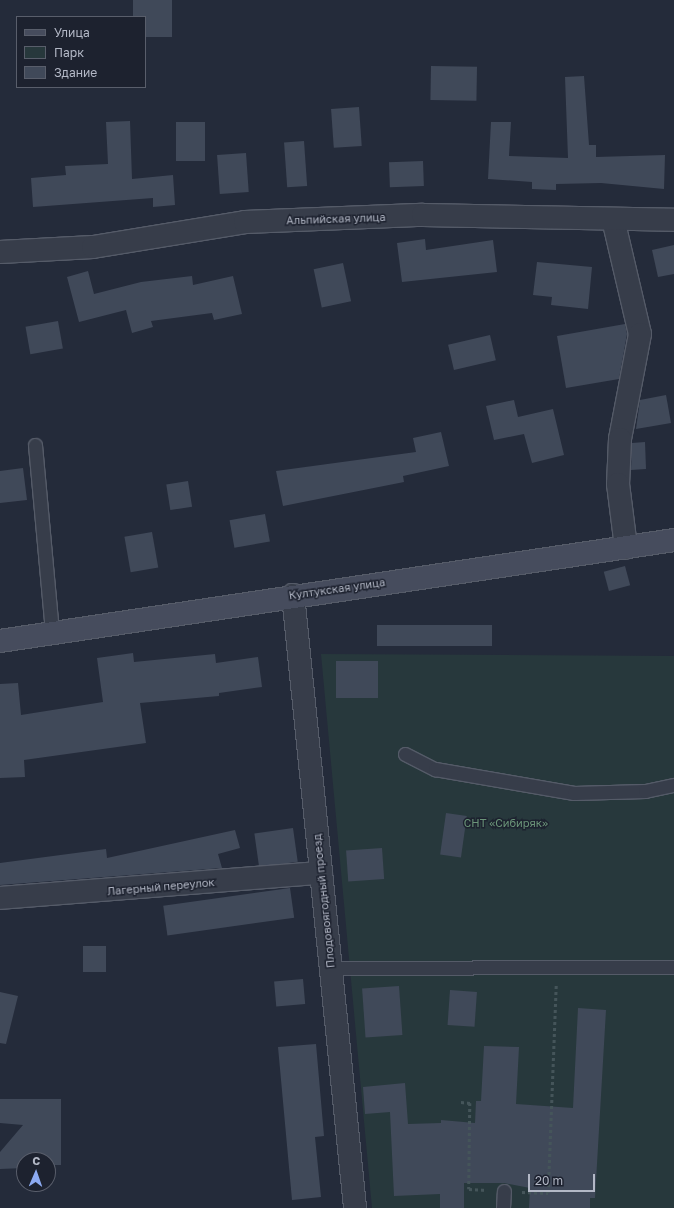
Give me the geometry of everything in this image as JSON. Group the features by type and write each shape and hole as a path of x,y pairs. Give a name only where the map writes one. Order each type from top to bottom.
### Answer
{"main road":[{"name":"Култукская улица","path":"0,641 292,595 674,540"}],"street":[{"name":"Альпийская улица","path":"0,252 93,247 245,222 423,215 674,220"},
{"path":"613,219 640,334 620,439 618,484 626,547"},
{"name":"Плодовоягодный проезд","path":"292,595 355,1208"},
{"name":"Лагерный переулок","path":"0,898 321,873"}],"lane":[{"path":"35,445 52,633"},
{"path":"405,754 435,769 574,793 646,792 674,785"},
{"path":"331,968 674,968"},
{"path":"503,1208 504,1191"}],"path":[{"path":"461,1102 470,1103 469,1189 548,1193 557,978"}],"green space":[{"name":"СНТ «Сибиряк»","path":"321,654 674,656 674,1208 372,1208"}],"building":[{"path":"133,0 172,0 172,37 146,37 146,16 133,16"},
{"path":"431,66 477,67 476,101 430,100"},
{"path":"584,76 589,145 596,145 596,157 665,155 664,189 601,183 556,184 556,190 532,189 532,182 488,179 491,122 511,122 509,156 568,158 565,77"},
{"path":"359,107 362,146 334,148 331,109"},
{"path":"130,121 132,179 173,175 175,205 153,207 153,198 33,207 31,178 66,175 65,166 108,164 106,122"},
{"path":"176,122 205,122 205,161 176,161"},
{"path":"304,141 307,186 287,187 284,142"},
{"path":"246,153 249,192 220,194 217,155"},
{"path":"423,161 424,186 390,187 389,162"},
{"path":"425,239 426,250 493,240 497,272 402,282 397,243"},
{"path":"674,245 674,274 658,277 652,250"},
{"path":"537,262 592,267 588,309 551,305 552,297 533,295"},
{"path":"343,263 351,301 322,307 314,269"},
{"path":"88,271 94,294 141,282 192,276 193,285 233,276 242,314 214,320 212,313 151,321 153,327 132,333 126,310 79,322 67,277"},
{"path":"58,321 63,349 30,354 26,327"},
{"path":"625,324 627,334 619,379 566,388 557,336"},
{"path":"490,335 496,360 454,370 448,345"},
{"path":"666,395 671,423 636,429 640,400"},
{"path":"514,400 518,417 553,409 564,455 532,463 524,434 494,440 486,406"},
{"path":"441,432 449,466 403,476 404,482 283,506 276,471 416,452 413,438"},
{"path":"645,442 646,469 631,470 632,443"},
{"path":"23,468 27,500 0,503 0,471"},
{"path":"188,481 192,507 170,510 166,484"},
{"path":"265,514 270,542 234,548 230,520"},
{"path":"152,532 158,567 131,572 124,537"},
{"path":"625,566 630,585 609,591 604,572"},
{"path":"377,625 492,625 492,646 377,646"},
{"path":"133,653 134,662 215,654 216,663 258,657 262,687 219,693 219,696 140,703 146,743 24,760 25,777 0,778 0,684 18,683 21,715 103,702 97,658"},
{"path":"336,661 378,661 378,698 336,698"},
{"path":"446,813 467,816 461,858 440,855"},
{"path":"293,828 298,862 259,867 254,833"},
{"path":"235,830 240,848 218,854 222,868 0,885 0,863 106,849 107,858"},
{"path":"382,848 384,879 348,881 346,851"},
{"path":"290,888 294,918 167,936 163,906"},
{"path":"83,946 106,946 106,972 83,972"},
{"path":"303,979 305,1004 276,1006 274,982"},
{"path":"399,986 402,1035 366,1037 362,989"},
{"path":"450,990 477,992 474,1027 448,1025"},
{"path":"0,992 18,996 6,1044 0,1043"},
{"path":"578,1008 606,1010 595,1198 590,1198 590,1208 529,1208 530,1188 504,1183 464,1183 464,1208 440,1208 440,1194 394,1196 390,1112 365,1114 363,1087 405,1083 408,1124 441,1123 441,1120 475,1123 476,1101 481,1101 484,1046 519,1047 516,1104 573,1108"},
{"path":"316,1044 324,1136 315,1137 321,1197 292,1200 278,1047"},
{"path":"0,1099 61,1099 61,1165 56,1165 56,1152 16,1152 16,1168 0,1169 0,1152 23,1125 0,1123"}]}
